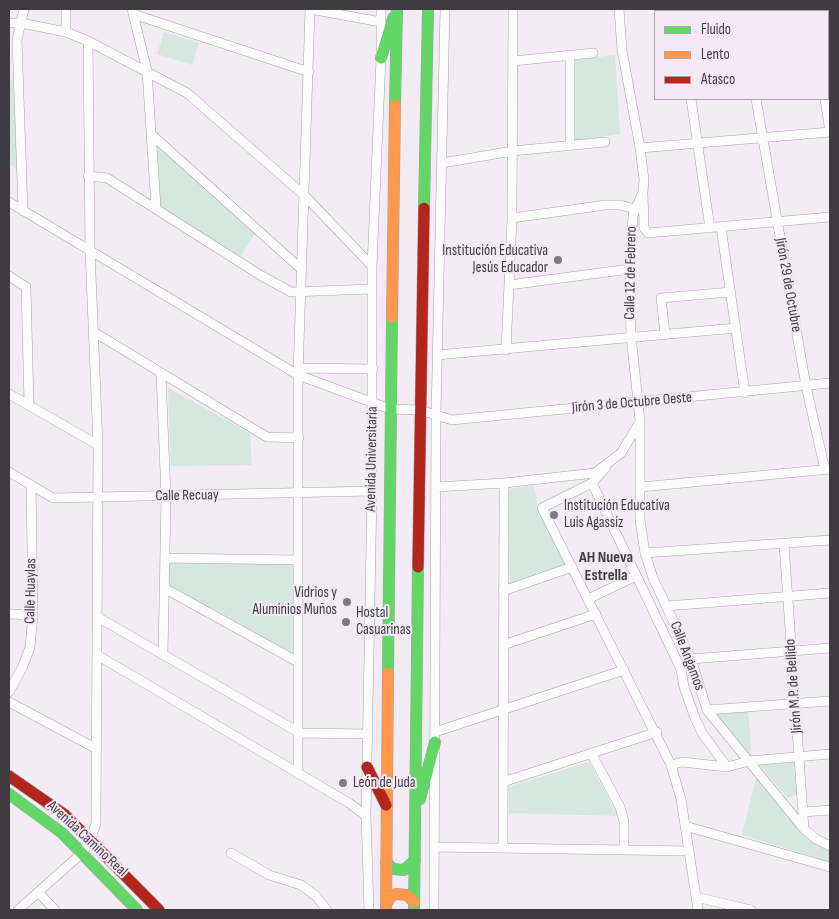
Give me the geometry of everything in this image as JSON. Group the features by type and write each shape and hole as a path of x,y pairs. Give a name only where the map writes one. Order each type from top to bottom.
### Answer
{"main road":[{"path":"381,58 396,9"},
{"name":"Avenida Universitaria","path":"386,907 390,409 396,9"},
{"path":"414,906 420,410 428,9"},
{"path":"415,818 435,737"},
{"path":"367,767 386,805"},
{"name":"Avenida Camino Real","path":"9,776 58,810 91,839 159,910"},
{"name":"Avenida Camino Real","path":"9,794 43,817 82,852 137,910"},
{"path":"386,862 393,869 404,870 415,860"},
{"path":"386,907 392,896 397,894 407,895 414,906"}],"street":[{"path":"23,211 14,77 17,40 24,9"},
{"path":"66,9 66,32"},
{"path":"298,774 300,733 298,662 298,371 310,9 381,22"},
{"name":"Avenida Universitaria","path":"369,910 366,816 373,402 372,266 381,58 381,9"},
{"path":"434,910 436,414 445,9"},
{"path":"506,350 512,218 513,9"},
{"name":"Calle 12 de Febrero","path":"619,9 622,50 644,180 643,192 635,209 632,224 630,269 631,336 640,421"},
{"path":"133,11 309,72"},
{"path":"133,11 147,71 156,208"},
{"path":"9,23 21,23 66,32 88,41 147,71 202,104 304,195 372,266"},
{"path":"18,910 82,852 91,839 96,824 99,618 98,444 88,176 88,41"},
{"path":"513,61 593,53"},
{"path":"570,55 570,146"},
{"path":"691,100 710,228"},
{"name":"Jirón 29 de Octubre","path":"756,100 806,386 827,470"},
{"path":"640,148 830,132 825,100"},
{"path":"151,134 300,268"},
{"path":"442,163 513,151 604,142"},
{"path":"88,176 107,178 260,275 291,292 372,289"},
{"path":"643,192 646,231 710,228 830,216"},
{"path":"9,202 298,371 390,409"},
{"path":"512,218 606,205 620,205 635,209"},
{"path":"721,227 745,393"},
{"path":"509,285 630,269"},
{"path":"9,276 26,287 29,406"},
{"path":"666,334 661,298 731,292"},
{"path":"437,355 736,328"},
{"path":"94,332 267,437 299,438"},
{"path":"298,371 373,368"},
{"path":"161,374 166,496 163,654"},
{"name":"Jirón 3 de Octubre Oeste","path":"390,409 420,410 452,420 745,393 830,383"},
{"path":"9,394 98,444"},
{"path":"640,421 621,453 592,483 542,508 671,764 685,826 698,910"},
{"name":"Calle Angamos","path":"640,421 640,520 646,553 653,578 691,659 707,710 749,762 759,771 804,829 816,839 830,846"},
{"path":"436,487 585,475 595,473 606,467"},
{"path":"641,487 827,470"},
{"name":"Calle Recuay","path":"9,472 53,498 372,491"},
{"path":"503,848 504,483"},
{"name":"Calle Angamos","path":"592,483 681,669 684,687 702,733 727,767"},
{"name":"Calle Huaylas","path":"9,692 23,666 30,647 33,615 31,485"},
{"path":"646,553 830,540"},
{"name":"Jirón M.P. de Bellido","path":"784,544 804,829"},
{"path":"165,558 298,560"},
{"path":"503,591 572,567"},
{"path":"588,599 636,576"},
{"path":"164,588 298,662"},
{"path":"667,606 830,593"},
{"path":"9,614 33,615"},
{"path":"503,645 596,614"},
{"path":"99,618 300,733 367,734"},
{"path":"691,659 830,648"},
{"path":"97,655 348,803 366,816"},
{"path":"435,737 504,710 624,670"},
{"path":"707,710 830,701"},
{"path":"9,702 97,749"},
{"path":"503,782 656,732"},
{"path":"591,753 620,806 624,820 624,850"},
{"path":"671,764 682,762 727,767 749,762 830,754"},
{"path":"803,812 830,810"},
{"path":"685,826 830,867"},
{"path":"434,847 689,851"},
{"path":"231,853 268,876 301,885 316,896 327,910"},
{"path":"38,892 55,910"},
{"path":"696,897 751,910"}],"shaded area":[{"path":"164,32 199,43 192,65 157,54"},
{"path":"615,55 620,134 574,141 574,60"},
{"path":"9,80 14,80 18,170 9,164"},
{"path":"155,142 256,232 239,259 160,206"},
{"path":"168,388 250,433 252,465 171,466"},
{"path":"534,486 538,508 567,565 510,585 508,489"},
{"path":"168,562 293,564 293,653 169,585"},
{"path":"748,710 752,757 727,730 716,714"},
{"path":"795,760 798,794 787,798 759,764"},
{"path":"589,762 618,816 509,813 509,787"},
{"path":"757,774 799,831 830,850 830,862 742,835"}],"traffic: fast":[{"path":"395,105 397,9"},
{"path":"424,208 428,9"},
{"path":"381,58 393,18"},
{"path":"388,673 392,317"},
{"path":"414,910 418,567"},
{"path":"420,799 435,742"},
{"path":"9,794 62,833 137,910"},
{"path":"386,862 393,869 404,870 415,860"}],"traffic: slow":[{"path":"392,317 395,105"},
{"path":"386,910 388,673"},
{"path":"386,904 392,895 397,894 407,895 414,902"}],"traffic: jam":[{"path":"418,567 424,208"},
{"path":"367,767 386,805"},
{"path":"9,776 65,815 159,910"}],"place":[{"name":"Institución Educativa Jesús Educador","path":"558,260"},
{"name":"Institución Educativa Luis Agassiz","path":"554,515"},
{"name":"Vidrios y Aluminios Muños","path":"347,602"},
{"name":"Hostal Casuarinas","path":"346,622"},
{"name":"León de Juda","path":"343,783"}],"district":[{"name":"AH Nueva Estrella","path":"606,567"}]}
